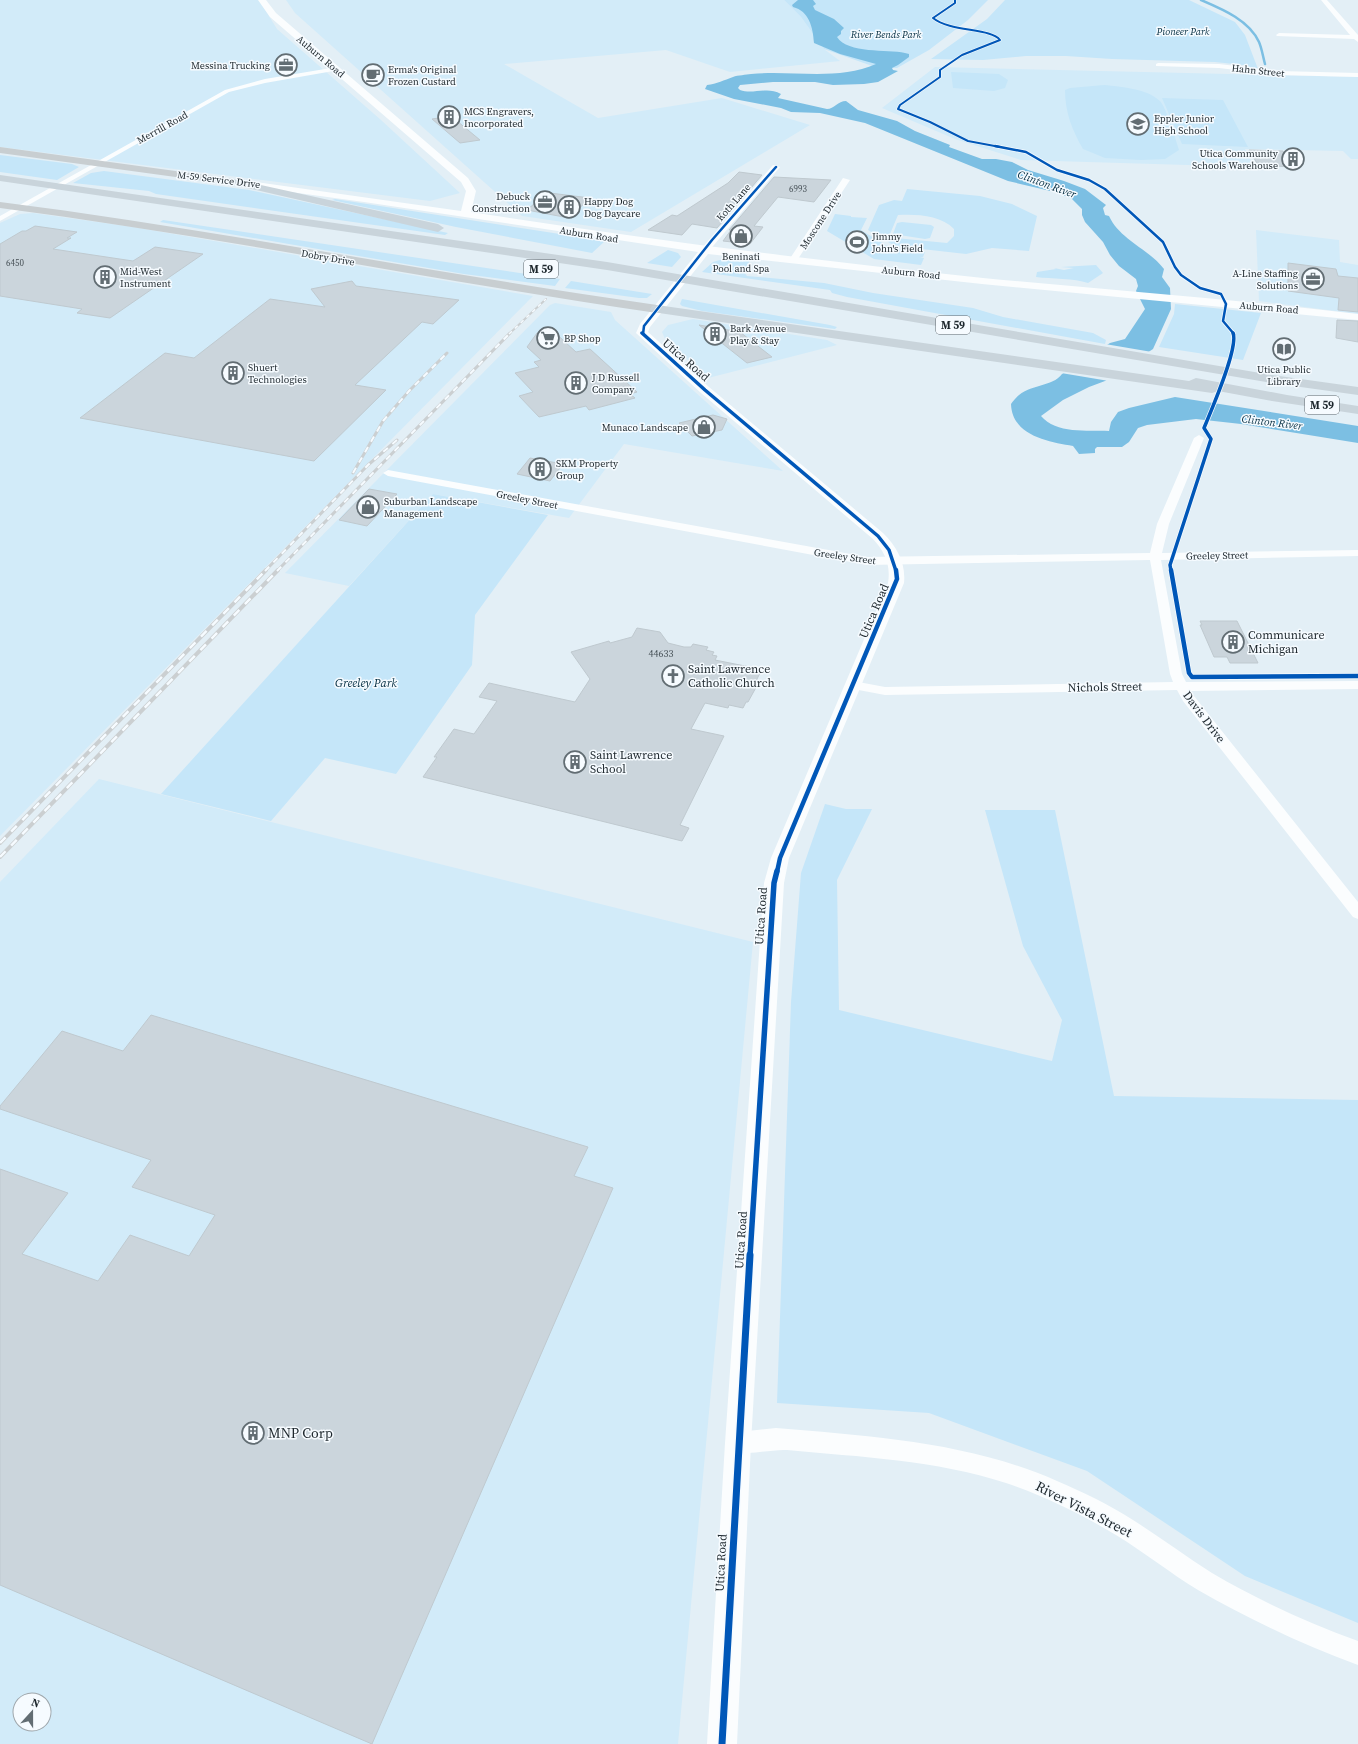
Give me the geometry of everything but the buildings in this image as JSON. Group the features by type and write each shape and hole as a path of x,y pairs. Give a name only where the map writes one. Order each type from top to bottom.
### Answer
{"highway":[{"name":"M 59","path":"0,178 607,266 1143,358 1358,391"},
{"path":"234,182 447,230"},
{"name":"M 59","path":"0,190 569,273"},
{"path":"468,234 534,247 607,266"},
{"path":"657,288 688,293"},
{"path":"657,310 1074,365"},
{"name":"M 59","path":"956,339 1074,365 1358,410"}],"main road":[{"name":"M-59 Service Drive","path":"0,150 234,182"},
{"name":"Dobry Drive","path":"0,204 137,224 506,287 657,310"}],"street":[{"name":"Auburn Road","path":"262,0 273,15 458,174 469,186 470,194"},
{"path":"1324,0 1357,38"},
{"path":"1279,35 1357,38"},
{"name":"Hahn Street","path":"1158,65 1219,66 1279,73 1358,76"},
{"name":"Merrill Road","path":"0,218 227,91 253,84 337,69"},
{"name":"Koth Lane","path":"705,250 776,167"},
{"name":"Moscone Drive","path":"794,260 846,180"},
{"name":"M-59 Service Drive","path":"234,182 438,209"},
{"path":"438,209 455,204 470,194"},
{"path":"465,214 470,194"},
{"name":"Auburn Road","path":"438,209 583,233 705,250 1121,294 1276,307 1358,317"},
{"name":"Utica Road","path":"705,250 644,326 642,333 644,337 818,487 885,542 895,561 897,570 896,583 780,858 774,883 738,1443 722,1744"},
{"name":"Davis Drive","path":"1198,438 1163,524 1155,556 1176,674 1188,698 1358,913"},
{"name":"Greeley Street","path":"388,473 872,562 1358,553"},
{"name":"Nichols Street","path":"854,685 879,690 900,691 1181,686 1358,685"},
{"name":"River Vista Street","path":"738,1443 776,1439 883,1448 964,1461 1004,1472 1051,1489 1124,1527 1205,1581 1273,1617 1322,1640 1358,1653"}],"shaded area":[{"path":"0,0 259,0 277,29 381,120 460,193 430,201 0,147"},
{"path":"286,0 784,0 801,17 824,49 840,61 730,72 666,50 504,64 598,118 722,98 810,125 631,232 522,216 295,13"},
{"name":"Eppler Junior High School","path":"935,67 1358,77 1358,159 1351,159 1343,151 1245,149 1254,167 1021,160 955,139 882,108"},
{"path":"33,213 133,227 533,296 0,836 0,223 20,214"},
{"path":"1256,230 1339,240 1340,262 1358,265 1358,314 1259,301"},
{"path":"555,303 611,312 615,320 783,471 624,444 569,518 433,494 349,586 285,573 550,305"},
{"path":"693,319 827,340 837,345 708,378 665,339 662,332 668,325"},
{"name":"MNP Corp","path":"99,779 753,942 678,1744 0,1744 0,882"}],"green space":[{"name":"River Bends Park","path":"784,0 988,0 968,20 929,50 897,68 878,68 824,49 801,17"},
{"name":"Pioneer Park","path":"1005,0 1189,0 1235,22 1245,35 1258,69 1243,65 1215,62 1066,56 1026,56 983,60 931,59 987,19"},
{"path":"951,72 999,74 1008,80 1005,88 994,91 953,88"},
{"path":"1104,85 1148,93 1160,101 1168,117 1179,150 1165,159 1141,160 1105,158 1083,149 1070,121 1066,106 1065,90 1070,88"},
{"path":"1162,98 1223,100 1248,147 1182,144"},
{"path":"0,155 72,164 79,167 57,180 0,172"},
{"path":"104,171 249,190 448,233 445,235 156,194 149,191 73,183 91,173"},
{"path":"907,189 980,196 1012,204 1037,216 1029,251 992,248 966,254 895,246 868,230 879,205 894,200 902,201","holes":["898,215 920,215 935,218 949,224 954,229 954,236 947,243 885,237 885,235 890,234"]},
{"path":"335,199 605,241 592,253 456,227 332,200"},
{"path":"835,214 867,218 861,230 892,249 925,252 923,257 920,257 924,258 921,265 874,259 827,231"},
{"path":"163,220 560,279 555,286 464,274 160,222"},
{"path":"902,222 931,225 934,227 930,238 925,239 893,234 897,223"},
{"path":"668,250 678,253 681,257 672,267 647,263"},
{"path":"727,258 750,260 744,272 747,276 824,283 873,293 973,308 1003,317 1093,333 1106,340 1105,344 847,297 832,293 830,290 702,272 713,262"},
{"path":"1096,265 1103,273 1088,283 1070,279 1036,277 1037,272 1056,269 1054,268 1064,270 1074,268 1061,267"},
{"path":"571,281 652,294 647,298 639,298 565,288"},
{"path":"682,299 837,327 835,329 702,311 682,306 680,304"},
{"path":"1175,304 1261,313 1243,360 1159,347 1174,314"},
{"name":"Greeley Park","path":"433,494 548,515 475,615 472,665 396,774 325,758 271,821 161,794"},
{"path":"825,804 846,809 872,809 837,880 839,1010 1052,1061 1062,1020 1023,946 985,810 1055,810 1114,1096 1358,1100 1358,1623 1245,1576 1087,1471 929,1413 777,1403 791,1002 801,873"}],"water":[{"name":"Clinton River","path":"798,0 813,0 816,4 813,6 815,10 834,19 844,28 841,31 841,34 837,37 842,42 850,46 868,50 905,53 909,54 909,57 892,68 893,70 898,71 878,82 833,85 815,82 773,82 740,85 738,88 740,90 750,92 776,92 781,94 778,98 827,109 846,101 858,110 897,121 915,131 950,145 949,147 982,159 996,159 1012,162 1028,170 1085,189 1106,205 1103,208 1105,215 1109,216 1120,232 1151,256 1164,269 1162,277 1170,288 1171,309 1153,349 1105,381 1063,400 1041,416 1047,422 1055,426 1072,430 1109,431 1111,422 1118,412 1175,397 1358,426 1358,443 1241,424 1196,419 1147,425 1138,428 1129,442 1122,447 1097,447 1095,449 1095,453 1079,454 1073,446 1033,436 1025,430 1018,424 1013,415 1011,404 1023,392 1057,379 1062,374 1110,343 1125,339 1145,309 1136,291 1138,286 1136,279 1119,266 1110,255 1103,242 1085,222 1082,215 1082,209 1072,199 1059,193 1008,181 865,123 820,113 791,112 781,108 734,99 705,89 707,85 740,75 767,73 831,74 861,69 876,64 840,54 814,43 813,31 809,20 803,12 792,5"}],"pier":[{"path":"1105,344 1152,352 1109,381 1061,373"}],"waterway":[{"path":"1201,0 1218,7 1242,21 1249,27 1259,42 1265,64"}],"railway":[{"path":"509,334 546,299"},
{"path":"277,571 509,334"},
{"path":"353,473 383,421 409,391 447,353"},
{"path":"265,571 368,465 397,440"},
{"path":"0,843 266,570"},
{"path":"0,857 278,570"}],"cycle path":[{"path":"955,0 955,3 933,18 938,23 954,28 992,35 1000,40 962,55 940,70 940,77 900,105 898,109 930,122 968,141 1026,152 1057,170 1089,180 1105,189 1163,242 1175,267 1181,275 1200,288 1221,294 1225,301 1226,307 1223,321 1234,334 1234,345 1216,400 1204,428 1211,439 1170,565 1189,673 1192,677 1200,678 1358,676"},
{"path":"722,1744 738,1443 774,883 780,858 897,579 896,567 892,556 886,545 878,536 705,390 642,333 644,326 712,240 776,167"}],"place":[{"name":"Messina Trucking","path":"286,65"},
{"name":"Erma's Original Frozen Custard","path":"373,75"},
{"name":"MCS Engravers, Incorporated","path":"449,117"},
{"name":"Eppler Junior High School","path":"1138,124"},
{"name":"Utica Community Schools Warehouse","path":"1293,159"},
{"name":"Debuck Construction","path":"545,202"},
{"name":"Happy Dog Dog Daycare","path":"569,207"},
{"name":"Beninati Pool and Spa","path":"741,236"},
{"name":"Jimmy John's Field","path":"857,242"},
{"name":"Mid-West Instrument","path":"105,277"},
{"name":"A-Line Staffing Solutions","path":"1313,279"},
{"name":"Bark Avenue Play & Stay","path":"715,334"},
{"name":"BP Shop","path":"548,338"},
{"name":"Utica Public Library","path":"1284,349"},
{"name":"Shuert Technologies","path":"233,373"},
{"name":"J D Russell Company","path":"576,383"},
{"name":"Munaco Landscape","path":"704,427"},
{"name":"SKM Property Group","path":"540,469"},
{"name":"Suburban Landscape Management","path":"368,507"},
{"name":"Communicare Michigan","path":"1233,642"},
{"name":"Saint Lawrence Catholic Church","path":"673,676"},
{"name":"Saint Lawrence School","path":"575,762"},
{"name":"MNP Corp","path":"253,1433"}]}
